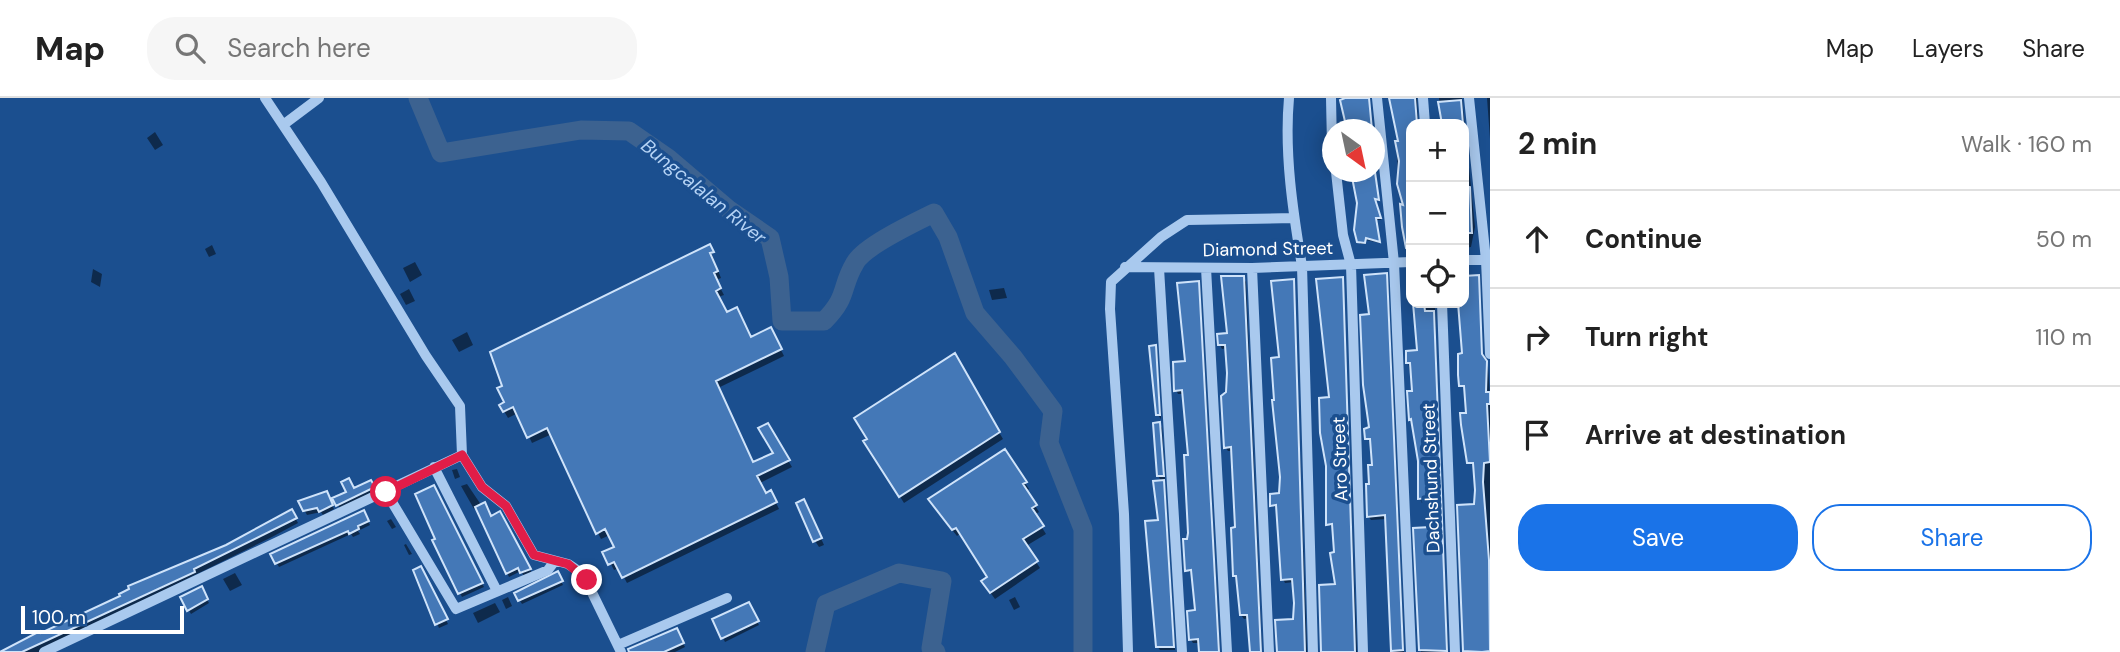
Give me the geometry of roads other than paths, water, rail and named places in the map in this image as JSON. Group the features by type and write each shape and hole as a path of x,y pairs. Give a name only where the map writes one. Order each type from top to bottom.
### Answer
{"street":[{"path":"265,98 321,182 426,356 460,406 462,455 482,487 506,506 534,555 575,568 587,580 619,648 727,598"},
{"path":"283,125 319,98"},
{"path":"1289,98 1287,119 1294,218 1302,266 1313,652"},
{"path":"1331,98 1331,119"},
{"path":"1377,98 1394,262 1411,652"},
{"path":"1423,98 1425,119"},
{"path":"1469,98 1488,260 1490,354"},
{"name":"Aro Street","path":"1337,182 1343,235 1351,265 1363,652"},
{"path":"1128,652 1124,514 1110,309 1111,282 1161,237 1187,220 1294,218"},
{"path":"1469,260 1488,260"},
{"name":"Diamond Street","path":"1125,267 1252,268 1406,262"},
{"path":"1160,268 1182,652"},
{"path":"1206,268 1227,652"},
{"path":"1252,268 1269,652"},
{"name":"Dachshund Street","path":"1442,308 1455,652"},
{"path":"44,652 462,455"},
{"path":"434,467 497,591"},
{"path":"386,492 453,607 461,608 548,570 554,562"}],"waterway":[{"name":"Bungcalalan River","path":"418,98 441,153 581,130 629,131 668,158 728,209 770,238 779,277 782,321 824,321 841,298 850,272 860,256 891,235 934,213 948,237 975,313 1013,357 1053,411 1049,443 1083,529 1083,652"},
{"name":"Bungcalalan River","path":"815,652 826,604 899,573 942,581 931,648 936,652"}]}
